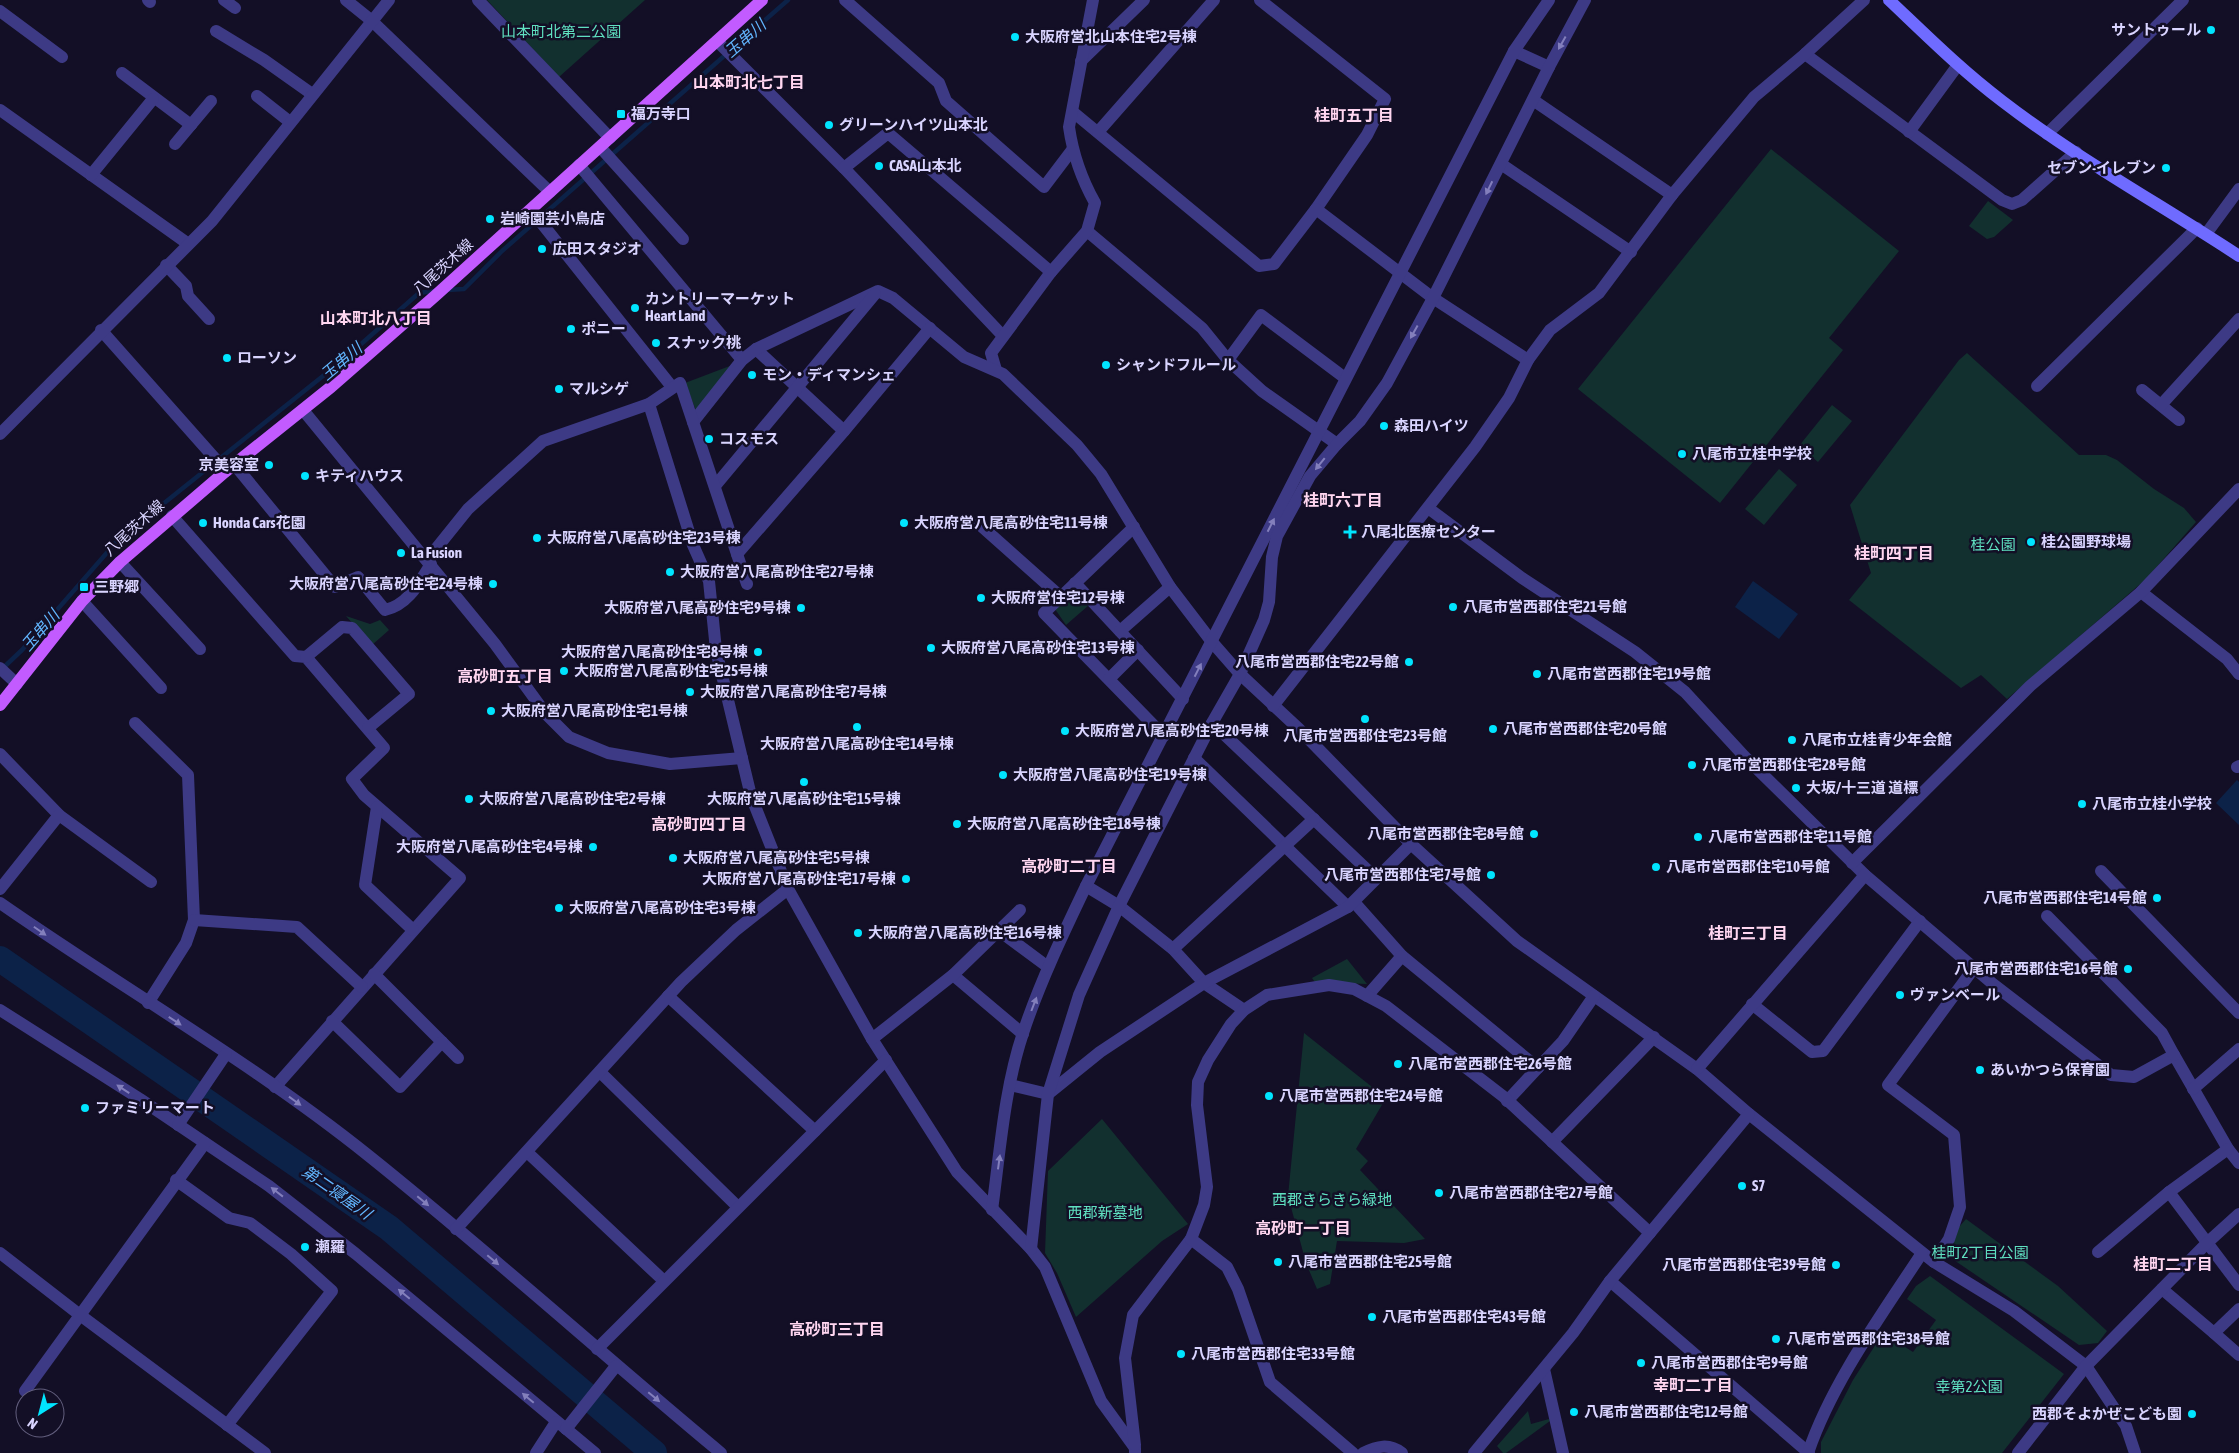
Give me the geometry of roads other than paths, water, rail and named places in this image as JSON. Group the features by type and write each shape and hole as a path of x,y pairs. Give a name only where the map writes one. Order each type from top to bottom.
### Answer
{"main road":[{"name":"八尾茨木線","path":"0,703 82,601 120,562 228,468 303,410 532,211 550,192 583,170 610,138 719,43 756,2"}],"street":[{"path":"224,0 235,8"},
{"path":"346,0 372,21 550,192"},
{"path":"0,434 212,220 389,0"},
{"path":"478,0 610,138"},
{"path":"845,0 939,83 946,101 1044,187 1072,150"},
{"path":"996,370 991,352 1051,272 1087,230 1096,203 1082,179 1072,150 1069,127 1093,0"},
{"path":"1081,61 1144,0"},
{"path":"1098,132 1214,0"},
{"path":"1073,112 1259,266 1274,264 1316,209 1367,135 1385,99 1260,0"},
{"path":"992,1210 1010,1085 1023,1034 1048,966 1086,886 1514,51 1549,0"},
{"path":"1032,1249 1048,1094 1078,995 1119,906 1194,758 1240,674 1264,620 1269,602 1272,557 1277,536 1310,476 1337,444 1360,421 1387,383 1433,298 1548,67 1585,0"},
{"path":"1273,706 1428,508 1509,398 1528,360 1550,330 1599,293 1672,195 1754,97 1864,0"},
{"path":"1889,0 1958,65 2001,101 2047,134 2239,256"},
{"path":"2047,134 2183,0"},
{"path":"0,10 62,57"},
{"path":"216,31 264,60 312,94"},
{"path":"719,43 844,168 1003,336"},
{"path":"1514,51 1548,67"},
{"path":"1805,54 2002,200 2012,204 2022,200 2076,152"},
{"path":"1909,132 1958,65"},
{"path":"122,74 153,99 191,125"},
{"path":"257,96 290,122"},
{"path":"91,175 153,99"},
{"path":"1533,100 1672,195"},
{"path":"175,144 211,102"},
{"path":"0,110 188,243"},
{"path":"844,168 888,133 1051,272"},
{"path":"601,148 683,239"},
{"path":"1501,164 1631,252"},
{"path":"583,170 742,360"},
{"path":"2036,386 2201,231 2239,189"},
{"path":"1316,209 1433,298 1528,360"},
{"path":"532,211 672,387"},
{"path":"1087,230 1202,328 1228,360 1262,391 1337,444"},
{"path":"166,265 186,286 188,296 208,319"},
{"path":"693,422 742,360 756,350 878,290"},
{"path":"878,290 893,298 964,357 996,370 1077,445 1101,474 1170,587 1212,642 1240,674 1299,729 1411,844 1517,941 1697,1069 1749,1114 1934,1262 2014,1311 2086,1366 2126,1426 2135,1453"},
{"path":"715,486 878,290"},
{"path":"1228,360 1262,315 1345,378"},
{"path":"2161,405 2239,319"},
{"path":"736,554 844,431 930,328"},
{"path":"101,330 211,454 228,468 335,588 358,577 385,610 396,608 416,589 429,562 468,509 543,442 649,404 680,383 747,584"},
{"path":"756,350 844,431"},
{"path":"2142,390 2179,420"},
{"path":"649,404 693,545 709,581 716,650 751,796 788,889 872,1039 956,1172 1032,1249 1045,1267 1101,1401 1135,1450"},
{"path":"303,410 495,644 546,714 570,737 608,753 670,764 742,758"},
{"path":"1852,863 2030,686 2141,592 2239,489"},
{"path":"1428,508 1522,578 1635,652 1685,692 1744,756 1865,875 1974,968 2111,1075 2134,1076 2174,1055"},
{"path":"172,516 295,656 306,657 384,748 352,779 364,795 460,878 362,986 275,1087"},
{"path":"979,524 1061,597"},
{"path":"1134,527 1044,613 1164,736"},
{"path":"120,562 200,649"},
{"path":"1075,583 1183,699"},
{"path":"1120,631 1170,587"},
{"path":"2141,592 2226,659 2239,674"},
{"path":"82,601 161,688"},
{"path":"306,657 342,626 352,628 409,694 368,728"},
{"path":"1109,679 1138,650"},
{"path":"3,671 17,684"},
{"path":"135,723 188,775 194,920 186,943 148,1003"},
{"path":"1212,724 1376,878"},
{"path":"0,754 59,815 150,882"},
{"path":"1194,758 1284,845 1351,904 1402,956 1538,1068"},
{"path":"377,807 365,885 413,930"},
{"path":"0,889 59,815"},
{"path":"1173,949 1314,819"},
{"path":"1048,1094 1100,1052 1204,982 1351,904 1411,844"},
{"path":"2101,870 2239,1013"},
{"path":"1697,1069 1865,875"},
{"path":"1086,886 1119,906 1173,949 1204,982 1244,1010"},
{"path":"456,1229 668,996 736,930 788,889"},
{"path":"0,903 275,1087 368,1155 721,1453"},
{"path":"872,1039 953,975 1020,910"},
{"path":"2047,916 2162,1033 2192,1088 2239,1164"},
{"path":"194,920 298,927 362,986"},
{"path":"1752,1004 1812,1052 1823,1051 1920,921"},
{"path":"998,930 1048,966"},
{"path":"1367,996 1402,956"},
{"path":"1934,1262 1948,1240 1960,1207 1954,1135 1888,1085 1974,968"},
{"path":"374,974 458,1058"},
{"path":"953,975 1023,1034"},
{"path":"1135,1450 1125,1358 1133,1315 1192,1239 1204,1205 1207,1187 1197,1105 1198,1082 1217,1044 1244,1010 1267,995 1322,986 1354,989 1386,1006 1508,1101 1650,1233"},
{"path":"668,996 815,1131"},
{"path":"1508,1101 1563,1041 1594,996"},
{"path":"0,1010 269,1186 356,1254 595,1453"},
{"path":"332,1021 400,1087 442,1042"},
{"path":"1552,1142 1654,1037"},
{"path":"2192,1088 2239,1049"},
{"path":"178,1126 226,1054"},
{"path":"597,1349 886,1060"},
{"path":"600,1072 738,1207"},
{"path":"1010,1085 1048,1094"},
{"path":"1474,1453 1544,1369 1610,1281 1749,1114"},
{"path":"27,1388 176,1180 205,1143"},
{"path":"2098,1252 2169,1192 2228,1149"},
{"path":"527,1152 664,1281"},
{"path":"176,1180 229,1218 250,1222 291,1254 332,1291 227,1425"},
{"path":"2169,1192 2239,1285"},
{"path":"2018,1453 2086,1366 2208,1242 2239,1214"},
{"path":"1192,1239 1227,1267 1238,1289 1270,1382 1354,1453"},
{"path":"0,1253 265,1453"},
{"path":"1610,1281 1808,1453 1812,1437 1826,1409 1876,1323 1922,1253"},
{"path":"2162,1289 2239,1355"},
{"path":"2214,1333 2239,1309"},
{"path":"536,1453 616,1366"},
{"path":"1544,1369 1563,1453"},
{"path":"1363,1453 1377,1446 1395,1448 1402,1453"}],"water":[{"path":"1753,581 1798,614 1779,639 1735,607"},
{"path":"2237,780 2239,782 2239,825 2216,803"}],"waterway":[{"name":"玉串川","path":"447,290 464,289 502,251 788,0"},
{"name":"玉串川","path":"3,668 22,650 118,540 343,360 419,293 434,291"},
{"name":"第二寝屋川","path":"0,959 389,1228 654,1453"}],"place":[{"name":"サントゥール","path":"2211,30"},
{"name":"大阪府営北山本住宅2号棟","path":"1015,37"},
{"name":"福万寺口","path":"621,114"},
{"name":"グリーンハイツ山本北","path":"829,125"},
{"name":"CASA山本北","path":"879,166"},
{"name":"セブン-イレブン","path":"2166,168"},
{"name":"岩崎園芸小鳥店","path":"490,219"},
{"name":"広田スタジオ","path":"542,249"},
{"name":"カントリーマーケット Heart Land","path":"635,308"},
{"name":"ポニー","path":"571,329"},
{"name":"スナック桃","path":"656,343"},
{"name":"ローソン","path":"227,358"},
{"name":"シャンドフルール","path":"1106,365"},
{"name":"モン・ディマンシェ","path":"752,375"},
{"name":"マルシゲ","path":"559,389"},
{"name":"森田ハイツ","path":"1384,426"},
{"name":"コスモス","path":"709,439"},
{"name":"八尾市立桂中学校","path":"1682,454"},
{"name":"京美容室","path":"269,465"},
{"name":"キティハウス","path":"305,476"},
{"name":"Honda Cars花園","path":"203,523"},
{"name":"大阪府営八尾高砂住宅11号棟","path":"904,523"},
{"name":"八尾北医療センター","path":"1350,532"},
{"name":"大阪府営八尾高砂住宅23号棟","path":"537,538"},
{"name":"桂公園野球場","path":"2031,542"},
{"name":"La Fusion","path":"401,553"},
{"name":"大阪府営八尾高砂住宅27号棟","path":"670,572"},
{"name":"大阪府営八尾高砂住宅24号棟","path":"493,584"},
{"name":"三野郷","path":"84,587"},
{"name":"大阪府営住宅12号棟","path":"981,598"},
{"name":"八尾市営西郡住宅21号館","path":"1453,607"},
{"name":"大阪府営八尾高砂住宅9号棟","path":"801,608"},
{"name":"大阪府営八尾高砂住宅13号棟","path":"931,648"},
{"name":"大阪府営八尾高砂住宅8号棟","path":"758,652"},
{"name":"八尾市営西郡住宅22号館","path":"1409,662"},
{"name":"大阪府営八尾高砂住宅25号棟","path":"564,671"},
{"name":"八尾市営西郡住宅19号館","path":"1537,674"},
{"name":"大阪府営八尾高砂住宅7号棟","path":"690,692"},
{"name":"大阪府営八尾高砂住宅1号棟","path":"491,711"},
{"name":"八尾市営西郡住宅23号館","path":"1365,719"},
{"name":"大阪府営八尾高砂住宅14号棟","path":"857,727"},
{"name":"八尾市営西郡住宅20号館","path":"1493,729"},
{"name":"大阪府営八尾高砂住宅20号棟","path":"1065,731"},
{"name":"八尾市立桂青少年会館","path":"1792,740"},
{"name":"八尾市営西郡住宅28号館","path":"1692,765"},
{"name":"大阪府営八尾高砂住宅19号棟","path":"1003,775"},
{"name":"大阪府営八尾高砂住宅15号棟","path":"804,782"},
{"name":"大坂/十三道 道標","path":"1796,788"},
{"name":"大阪府営八尾高砂住宅2号棟","path":"469,799"},
{"name":"八尾市立桂小学校","path":"2082,804"},
{"name":"大阪府営八尾高砂住宅18号棟","path":"957,824"},
{"name":"八尾市営西郡住宅8号館","path":"1534,834"},
{"name":"八尾市営西郡住宅11号館","path":"1698,837"},
{"name":"大阪府営八尾高砂住宅4号棟","path":"593,847"},
{"name":"大阪府営八尾高砂住宅5号棟","path":"673,858"},
{"name":"八尾市営西郡住宅10号館","path":"1656,867"},
{"name":"八尾市営西郡住宅7号館","path":"1491,875"},
{"name":"大阪府営八尾高砂住宅17号棟","path":"906,879"},
{"name":"八尾市営西郡住宅14号館","path":"2157,898"},
{"name":"大阪府営八尾高砂住宅3号棟","path":"559,908"},
{"name":"大阪府営八尾高砂住宅16号棟","path":"858,933"},
{"name":"八尾市営西郡住宅16号館","path":"2128,969"},
{"name":"ヴァンベール","path":"1900,995"},
{"name":"八尾市営西郡住宅26号館","path":"1398,1064"},
{"name":"あいかつら保育園","path":"1980,1070"},
{"name":"八尾市営西郡住宅24号館","path":"1269,1096"},
{"name":"ファミリーマート","path":"85,1108"},
{"name":"S7","path":"1742,1186"},
{"name":"八尾市営西郡住宅27号館","path":"1439,1193"},
{"name":"瀬羅","path":"305,1247"},
{"name":"八尾市営西郡住宅25号館","path":"1278,1262"},
{"name":"八尾市営西郡住宅39号館","path":"1836,1265"},
{"name":"八尾市営西郡住宅43号館","path":"1372,1317"},
{"name":"八尾市営西郡住宅38号館","path":"1776,1339"},
{"name":"八尾市営西郡住宅33号館","path":"1181,1354"},
{"name":"八尾市営西郡住宅9号館","path":"1641,1363"},
{"name":"八尾市営西郡住宅12号館","path":"1574,1412"},
{"name":"西郡そよかぜこども園","path":"2192,1414"}],"district":[{"name":"山本町北七丁目","path":"749,82"},
{"name":"桂町五丁目","path":"1354,115"},
{"name":"山本町北八丁目","path":"376,318"},
{"name":"桂町六丁目","path":"1343,500"},
{"name":"桂町四丁目","path":"1894,553"},
{"name":"高砂町五丁目","path":"505,676"},
{"name":"高砂町四丁目","path":"699,824"},
{"name":"高砂町二丁目","path":"1069,866"},
{"name":"桂町三丁目","path":"1748,933"},
{"name":"高砂町一丁目","path":"1303,1228"},
{"name":"桂町二丁目","path":"2173,1264"},
{"name":"高砂町三丁目","path":"837,1329"},
{"name":"幸町二丁目","path":"1693,1385"}],"park label":[{"name":"山本町北第二公園","path":"561,32"},
{"name":"桂公園","path":"1993,545"},
{"name":"西郡きらきら緑地","path":"1332,1200"},
{"name":"西郡新墓地","path":"1105,1213"},
{"name":"桂町2丁目公園","path":"1980,1253"},
{"name":"幸第2公園","path":"1969,1387"}]}
